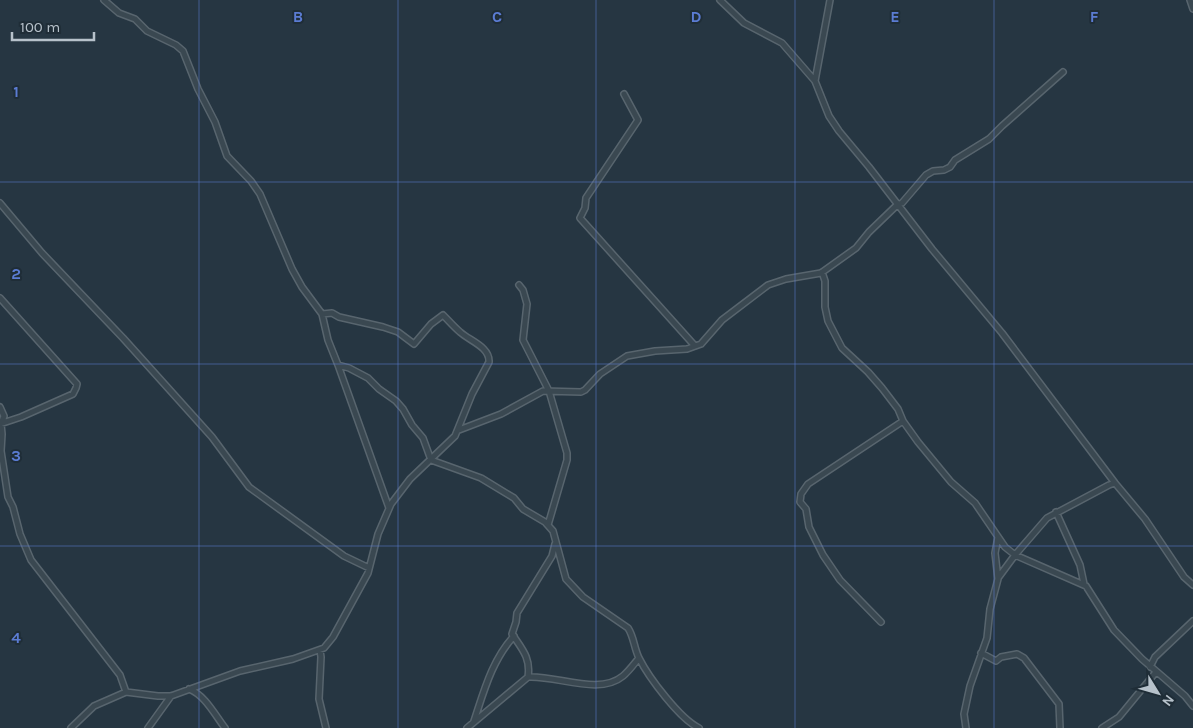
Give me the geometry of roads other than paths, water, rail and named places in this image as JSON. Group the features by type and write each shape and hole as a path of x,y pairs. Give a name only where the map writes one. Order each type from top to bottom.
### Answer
{"street":[{"path":"104,0 119,13 135,19 147,31 176,45 183,51 198,90 215,122 227,156 251,181 260,194 292,269 302,287 322,314 328,340 389,508"},
{"path":"720,0 744,24 782,43 815,81 829,116 839,131 958,281 1002,333 1115,484 1145,519 1184,577 1193,585"},
{"path":"815,81 830,0"},
{"path":"1190,0 1193,9"},
{"path":"459,430 501,414 543,391 581,392 586,390 600,374 627,356 654,350 679,349 701,344 722,320 768,285 786,279 822,272 856,248 869,232 898,205 902,204 926,175 933,171 944,170 950,167 955,160 989,139 1062,72"},
{"path":"624,94 638,120 586,198 585,208 580,218 695,346"},
{"path":"0,202 42,253 123,338 212,437 250,487 344,556 369,568"},
{"path":"822,272 828,322 842,348 868,372 891,399 918,442 947,477 968,496 1010,552 1084,584 1091,591 1104,616 1114,630 1156,672 1185,696 1193,706"},
{"path":"519,284 526,296 527,304 523,340 550,391 567,453 567,460 548,525"},
{"path":"0,298 77,384 73,394 21,417 0,424"},
{"path":"71,728 94,706 126,692 171,696 240,671 293,659 320,650 329,644 369,568 378,534 389,508 410,479 450,442 459,430 472,394 489,362 485,350 459,332 443,315 431,324 414,344 398,332 332,313 322,314"},
{"path":"338,365 349,368 368,378 379,389 396,401 423,438 431,460"},
{"path":"0,407 4,416 0,424 2,434 1,451 8,497 31,560 120,675 126,692"},
{"path":"881,622 840,580 823,555 809,526 806,509 800,502 808,484 904,421"},
{"path":"431,460 476,475 514,498 529,513 548,525 553,531 566,579 583,597 628,628 639,658 654,682 681,716 699,728"},
{"path":"966,728 964,714 970,686 987,638 990,609 998,579 1015,555 1047,518 1109,485 1115,484"},
{"path":"1056,512 1080,565 1084,584"},
{"path":"998,536 995,553 998,579"},
{"path":"467,728 528,677 530,667 528,660 512,634 517,613 552,556 556,543"},
{"path":"1150,666 1160,652 1193,622"},
{"path":"473,723 483,690 501,652 514,636"},
{"path":"320,650 319,699 326,728"},
{"path":"981,653 996,661 1001,657 1017,654 1024,658 1059,704 1060,728"},
{"path":"528,677 592,685 602,684 614,681 623,675 639,658"},
{"path":"1102,728 1118,716 1156,672"},
{"path":"188,689 202,697 224,728"},
{"path":"148,728 171,696"}]}
